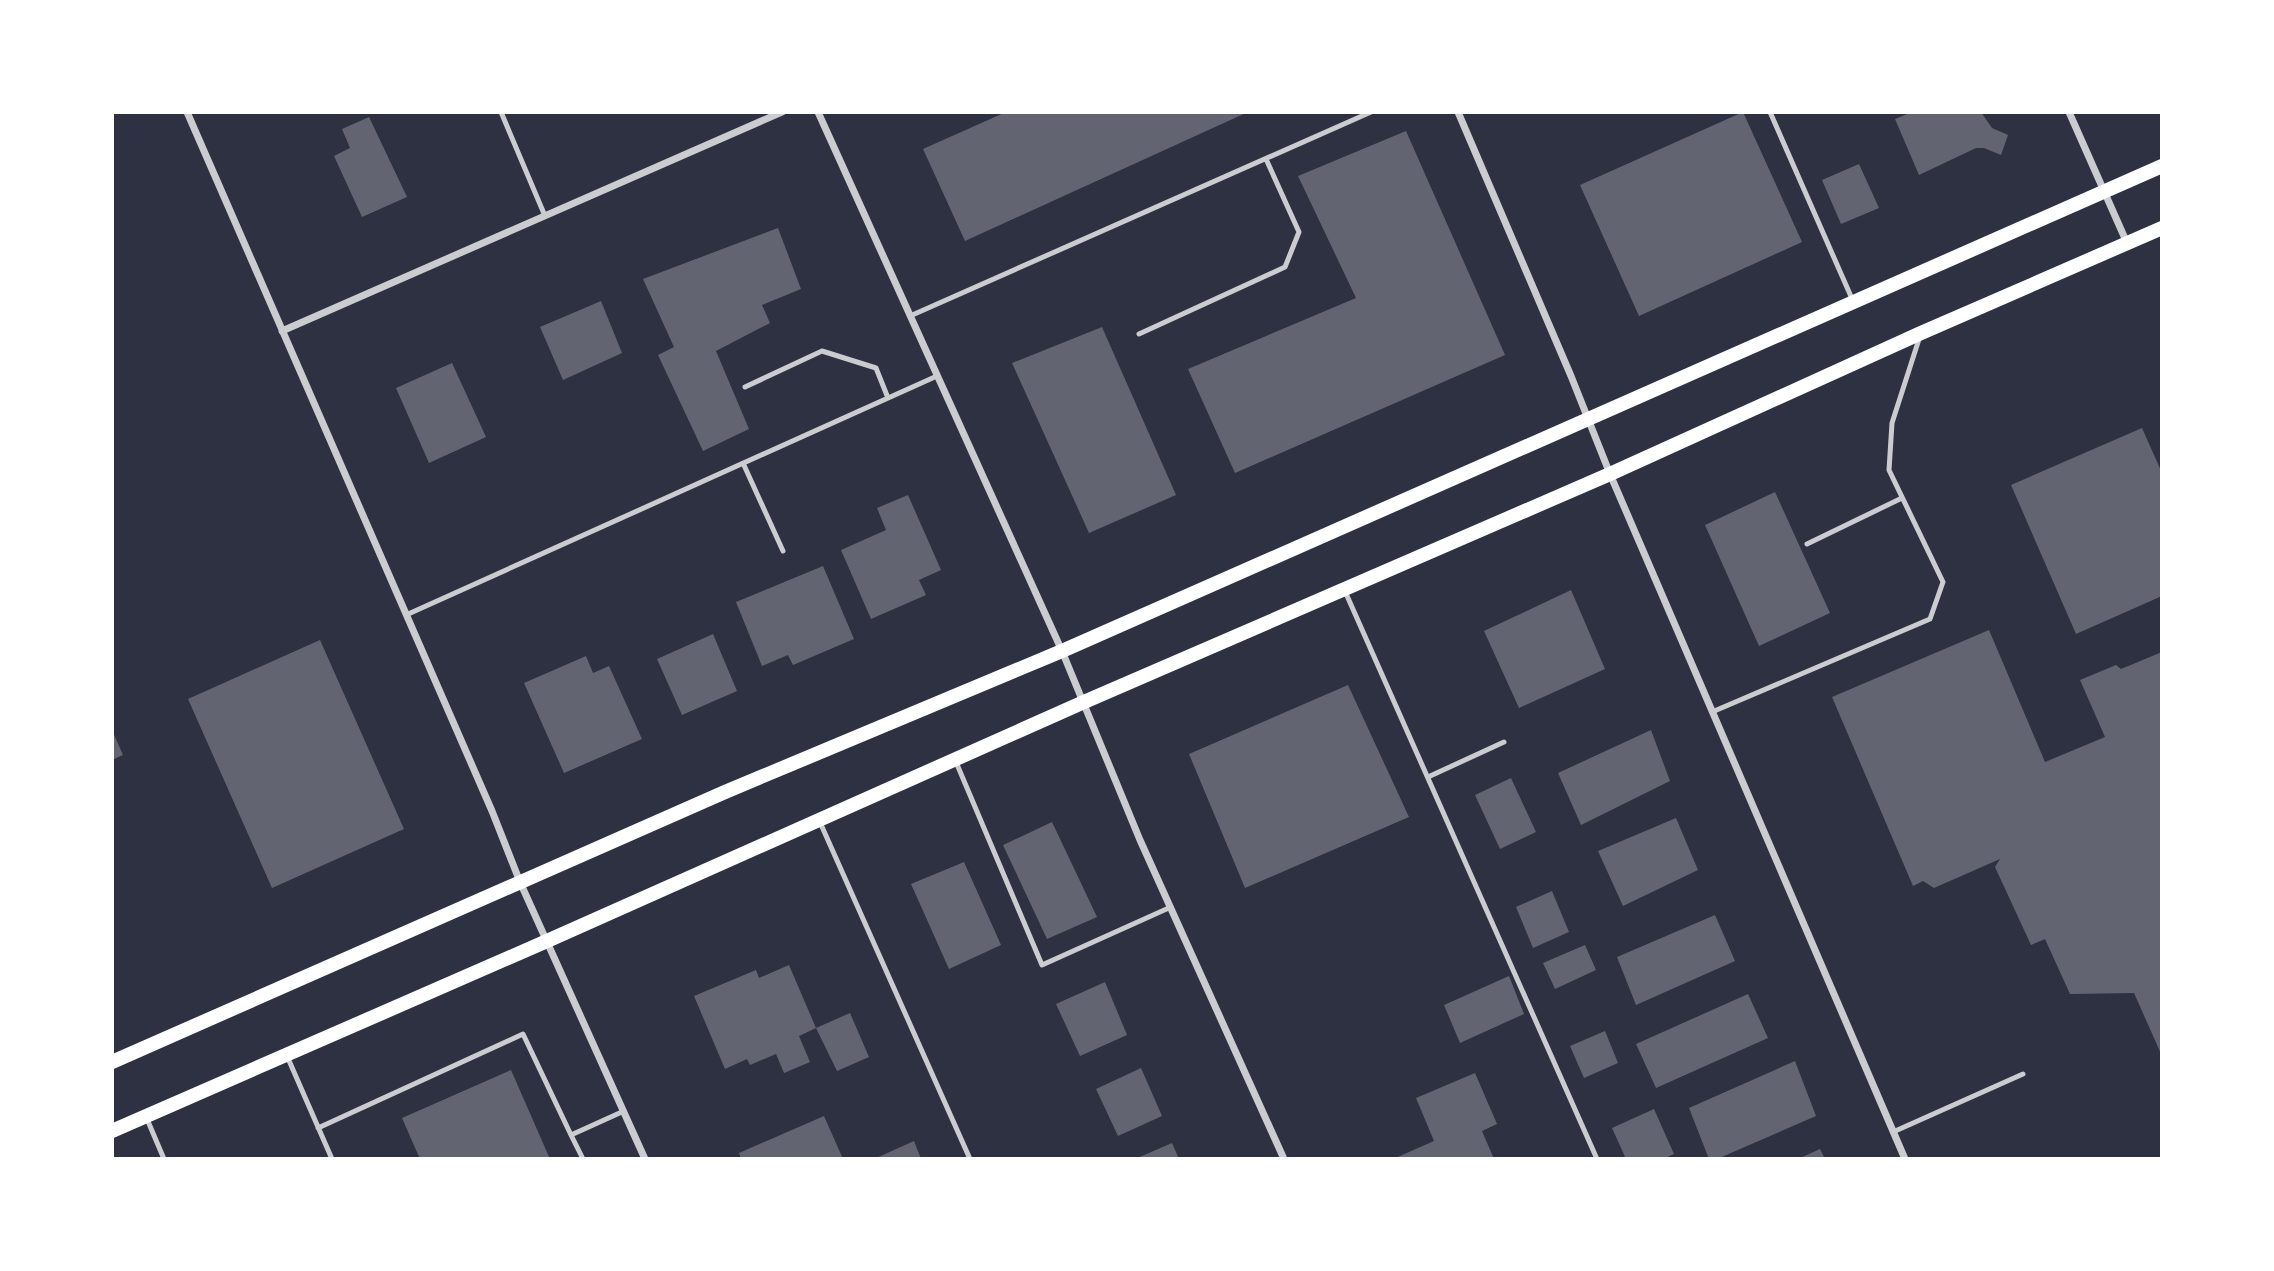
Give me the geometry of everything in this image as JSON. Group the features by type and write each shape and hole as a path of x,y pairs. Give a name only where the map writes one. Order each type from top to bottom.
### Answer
{"main road":[{"path":"112,1062 725,792 1062,651 2162,166"},
{"path":"112,1131 1084,702 1610,474 1921,333 2162,228"}],"street":[{"path":"187,112 492,811 520,882 646,1159"},
{"path":"282,331 782,112"},
{"path":"818,112 1062,651 1140,840 1284,1159"},
{"path":"1458,112 1610,474 1905,1159"},
{"path":"2069,112 2127,243"}],"lane":[{"path":"501,112 545,216"},
{"path":"910,316 1371,112"},
{"path":"1770,112 1854,302"},
{"path":"1139,334 1285,267 1299,232 1266,159"},
{"path":"1712,712 1930,619 1943,582 1889,470 1892,423 1921,333"},
{"path":"745,387 822,351 876,368 888,398"},
{"path":"406,615 937,376"},
{"path":"743,463 783,551"},
{"path":"1807,544 1902,498"},
{"path":"1344,589 1597,1159"},
{"path":"1428,778 1504,741"},
{"path":"955,759 1042,965 1171,907"},
{"path":"819,820 970,1159"},
{"path":"318,1128 523,1034 583,1159"},
{"path":"286,1055 332,1159"},
{"path":"1893,1132 2023,1074"},
{"path":"571,1135 624,1111"},
{"path":"146,1116 164,1159"}],"building":[{"path":"1006,112 1248,112 965,241 923,149"},
{"path":"1743,112 1802,242 1639,316 1580,185"},
{"path":"1912,112 1981,112 1992,128 2008,135 2001,155 1984,148 1976,148 1919,175 1895,119"},
{"path":"369,117 407,197 362,217 334,156 350,148 342,129"},
{"path":"1406,131 1505,355 1235,473 1188,369 1356,298 1298,176"},
{"path":"1859,164 1879,208 1841,224 1822,180"},
{"path":"778,228 801,289 762,305 770,323 716,351 749,429 703,451 658,355 674,347 643,279"},
{"path":"601,301 622,353 563,380 540,327"},
{"path":"1102,327 1176,495 1089,533 1012,363"},
{"path":"452,363 486,437 429,463 396,388"},
{"path":"2142,428 2162,473 2162,596 2076,634 2011,485"},
{"path":"1775,492 1830,613 1759,646 1705,525"},
{"path":"908,495 941,570 919,580 926,595 871,619 841,550 886,530 877,508"},
{"path":"823,566 854,639 793,665 788,655 762,666 736,602"},
{"path":"1571,590 1605,669 1519,708 1484,631"},
{"path":"1989,630 2045,762 2105,737 2080,680 2116,665 2121,669 2162,652 2162,1056 2134,993 2070,994 2045,939 2031,945 1995,867 2000,859 1934,888 1923,881 1913,886 1832,697"},
{"path":"713,634 737,691 682,715 657,659"},
{"path":"320,640 404,829 272,888 188,699"},
{"path":"586,656 593,673 609,666 642,739 564,773 524,683"},
{"path":"1348,685 1409,817 1245,888 1189,754"},
{"path":"112,730 123,755 112,760"},
{"path":"1651,730 1670,781 1581,825 1558,773"},
{"path":"1511,778 1536,832 1500,849 1475,795"},
{"path":"1676,818 1698,870 1623,906 1598,851"},
{"path":"1052,822 1097,917 1047,939 1003,845"},
{"path":"964,862 1001,945 949,969 911,884"},
{"path":"1552,891 1569,932 1533,948 1516,907"},
{"path":"1715,915 1735,961 1636,1005 1617,957"},
{"path":"1585,945 1596,970 1555,989 1543,963"},
{"path":"789,965 816,1028 799,1036 810,1062 784,1073 776,1054 750,1065 747,1059 725,1069 694,996 756,970 759,978"},
{"path":"1509,976 1524,1014 1460,1043 1444,1005"},
{"path":"1105,982 1127,1035 1080,1056 1056,1004"},
{"path":"1748,994 1768,1038 1656,1088 1636,1044"},
{"path":"850,1013 869,1057 837,1071 816,1028"},
{"path":"1605,1031 1618,1063 1584,1078 1570,1046"},
{"path":"1795,1061 1816,1116 1717,1159 1709,1159 1689,1108"},
{"path":"1141,1068 1162,1116 1118,1136 1096,1089"},
{"path":"511,1070 550,1159 420,1159 402,1118"},
{"path":"1475,1073 1497,1124 1482,1131 1494,1159 1393,1159 1434,1141 1416,1098"},
{"path":"1654,1109 1674,1154 1663,1159 1626,1159 1612,1128"},
{"path":"824,1116 843,1159 741,1159 739,1153"},
{"path":"914,1141 921,1159 874,1159"},
{"path":"1172,1143 1179,1159 1135,1159"},
{"path":"1820,1149 1825,1159 1798,1159"}]}
